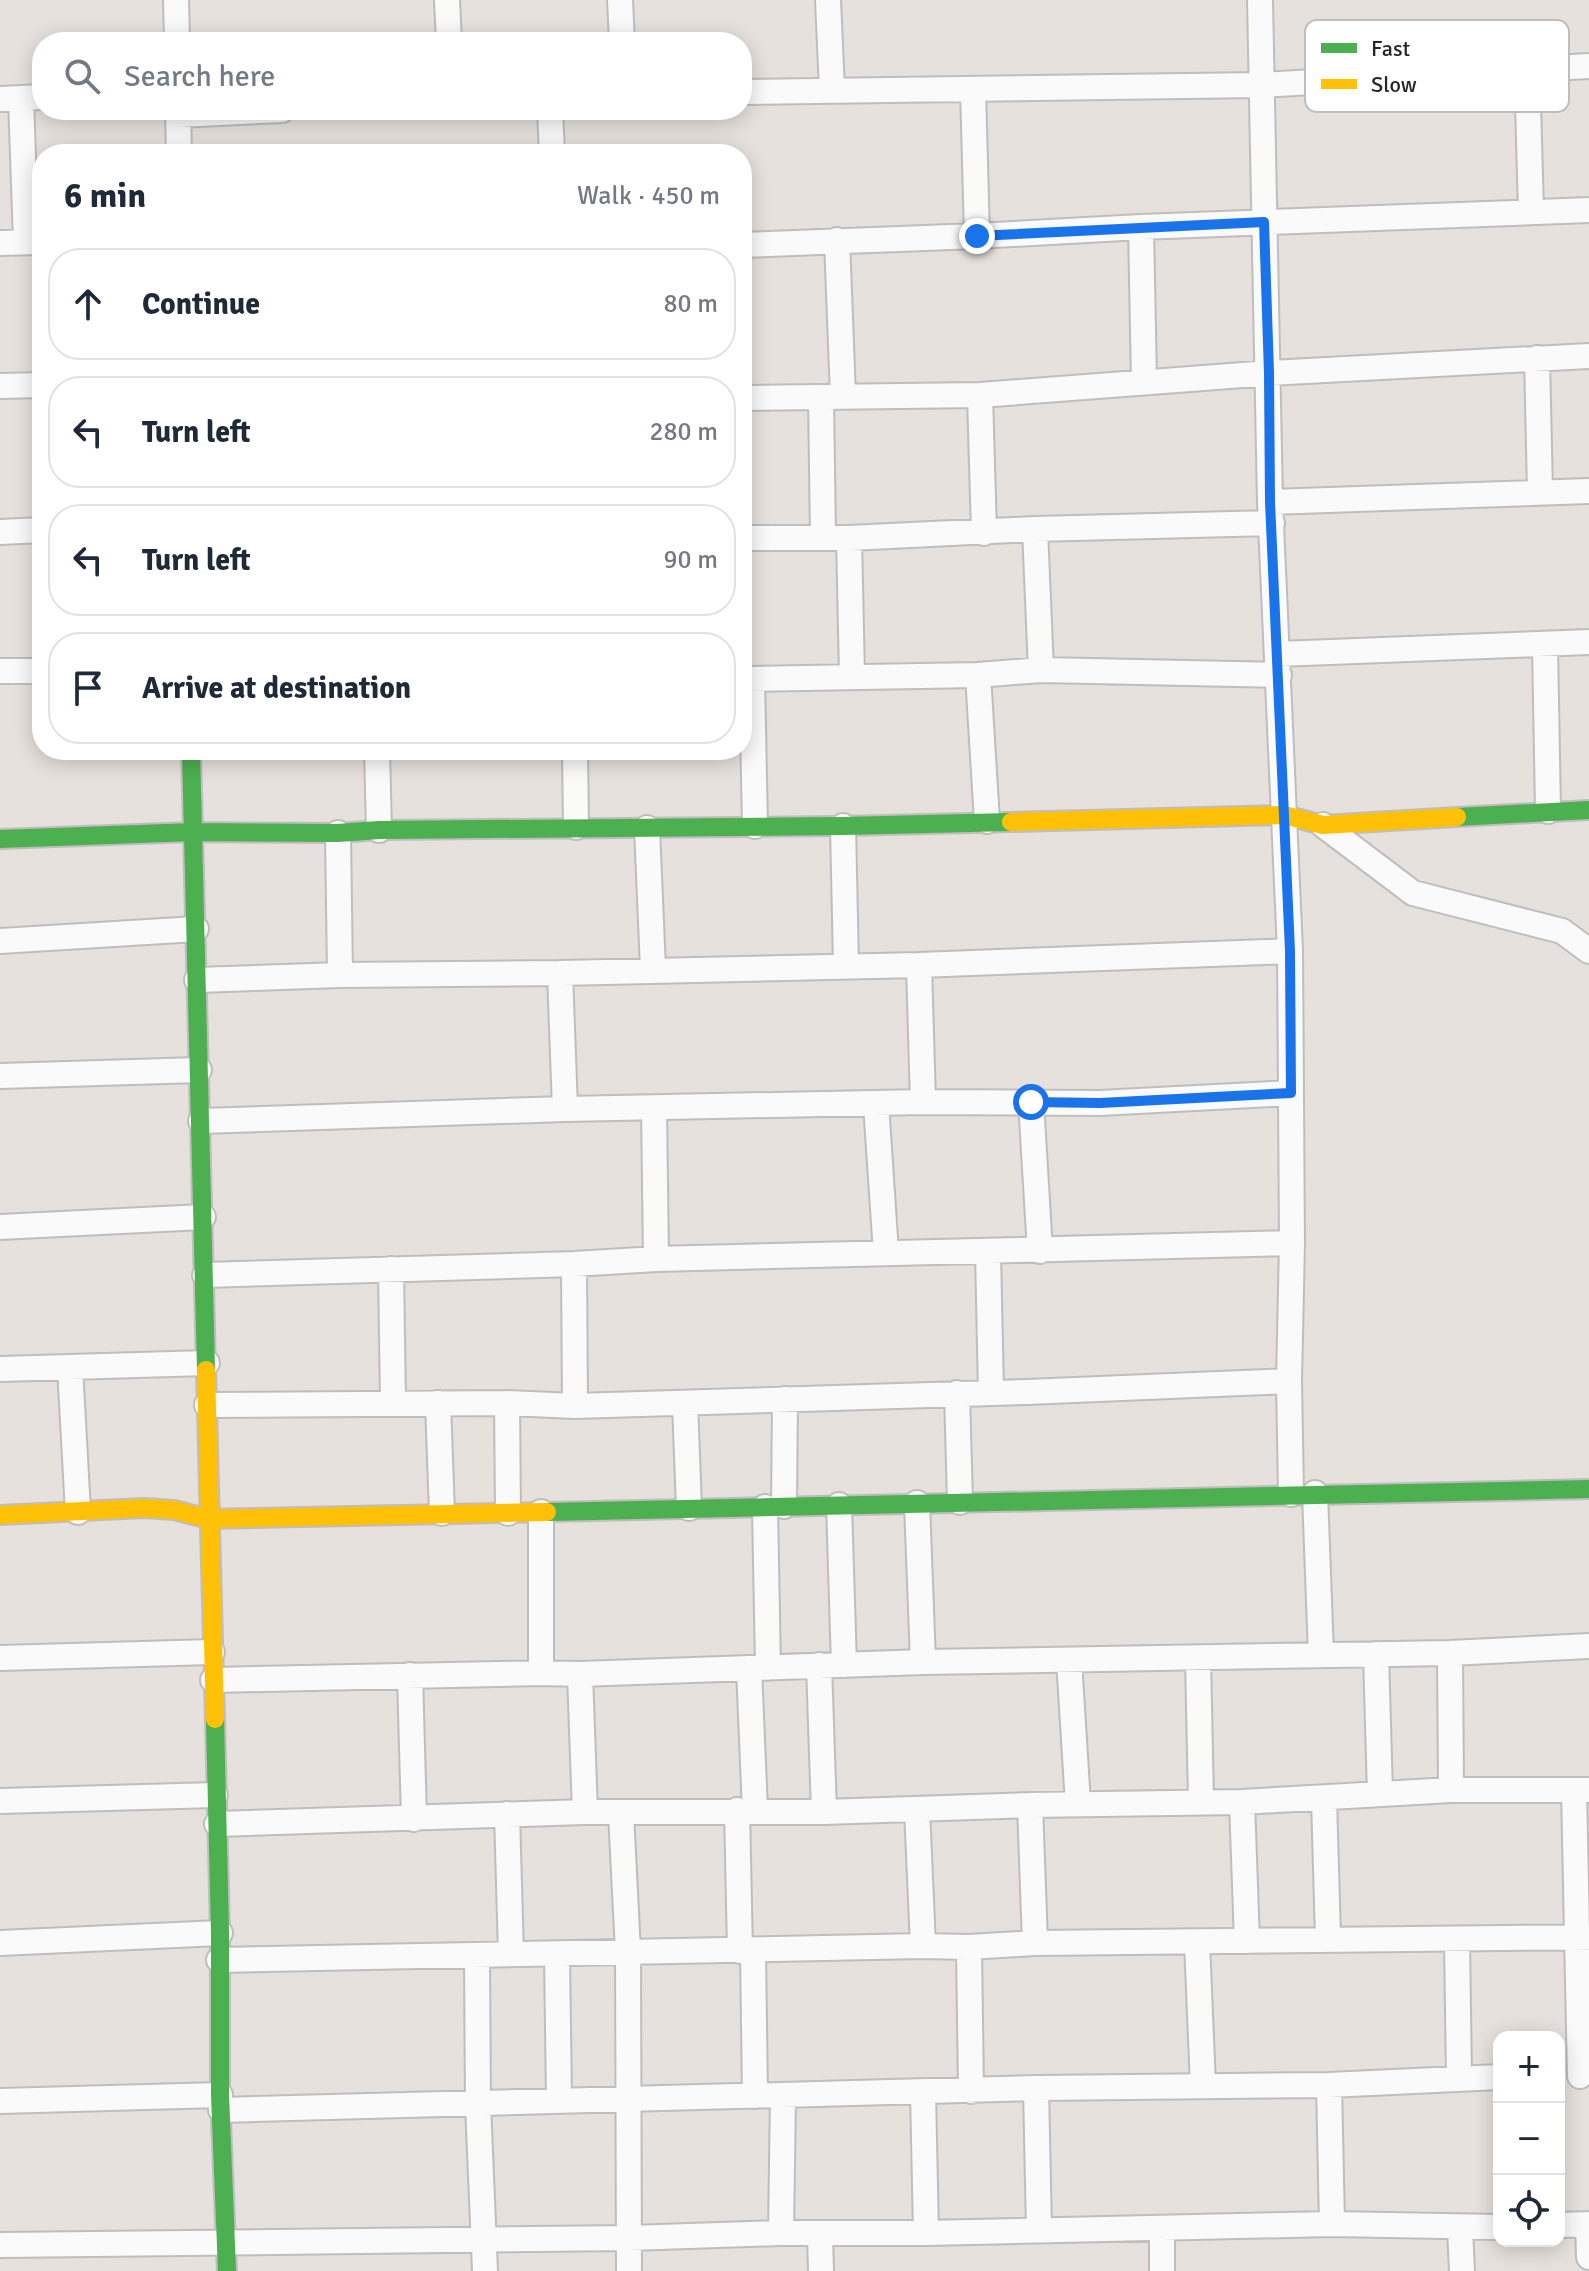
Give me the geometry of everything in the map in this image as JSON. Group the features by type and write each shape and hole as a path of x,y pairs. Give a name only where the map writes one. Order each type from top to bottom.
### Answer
{"street":[{"path":"176,0 177,32"},
{"path":"447,0 449,32"},
{"path":"620,0 622,32"},
{"path":"828,0 832,90"},
{"path":"1260,0 1271,513 1290,951 1292,1243 1289,1381 1321,1655"},
{"path":"1569,67 1589,66"},
{"path":"752,92 1305,82"},
{"path":"973,89 977,236"},
{"path":"21,98 32,220"},
{"path":"1528,112 1531,212"},
{"path":"178,120 179,144"},
{"path":"550,120 552,144"},
{"path":"752,244 1589,210"},
{"path":"1141,227 1144,381"},
{"path":"823,537 837,240"},
{"path":"0,243 32,242"},
{"path":"752,398 980,395 1144,381 1589,356"},
{"path":"1537,358 1540,492"},
{"path":"0,386 32,385"},
{"path":"980,395 984,533"},
{"path":"752,538 984,533 1589,491"},
{"path":"1035,529 1041,670"},
{"path":"0,532 32,530"},
{"path":"849,538 852,676"},
{"path":"752,679 1279,665 1589,642"},
{"path":"1545,645 1548,811"},
{"path":"0,671 32,671"},
{"path":"978,675 987,821"},
{"path":"191,760 220,1933 220,2103 227,2271"},
{"path":"377,760 379,830"},
{"path":"575,760 576,827"},
{"path":"751,760 755,826"},
{"path":"0,839 193,832 843,826 1284,815 1323,825 1589,810"},
{"path":"1323,825 1413,893 1562,931 1589,951"},
{"path":"843,826 846,965"},
{"path":"647,828 653,969"},
{"path":"338,833 340,975"},
{"path":"0,941 196,929"},
{"path":"197,980 919,965 1290,951"},
{"path":"919,965 923,1102"},
{"path":"560,973 565,1109"},
{"path":"0,1076 199,1070"},
{"path":"201,1121 565,1109 923,1102 1100,1103 1291,1093"},
{"path":"1031,1102 1040,1251"},
{"path":"876,1104 886,1253"},
{"path":"654,1108 656,1259"},
{"path":"0,1227 203,1217"},
{"path":"205,1275 656,1259 1292,1243"},
{"path":"988,1252 991,1393"},
{"path":"574,1264 575,1406"},
{"path":"391,1269 393,1403"},
{"path":"0,1369 207,1363"},
{"path":"70,1367 78,1512"},
{"path":"207,1405 507,1403 575,1406 1289,1381"},
{"path":"957,1393 960,1502"},
{"path":"755,2096 746,1951 746,1810 785,1399"},
{"path":"438,1403 442,1513"},
{"path":"507,1403 508,1513"},
{"path":"685,1403 689,1508"},
{"path":"0,1515 144,1508 174,1510 209,1519 1589,1489"},
{"path":"917,1503 923,1662"},
{"path":"839,1505 844,1665"},
{"path":"541,1512 541,1673"},
{"path":"213,1680 580,1674 923,1662 1450,1653 1589,1646"},
{"path":"0,1658 212,1652"},
{"path":"1450,1653 1451,1790"},
{"path":"1376,1654 1380,1794"},
{"path":"1198,1658 1201,1801"},
{"path":"1069,1660 1078,1804"},
{"path":"819,1665 824,1812"},
{"path":"580,1674 585,1812"},
{"path":"410,1675 414,1819"},
{"path":"217,1824 585,1812 824,1812 1242,1802 1451,1790 1582,1790 1583,1937 1576,2076"},
{"path":"0,1801 215,1795"},
{"path":"1324,1798 1328,1938"},
{"path":"1242,1802 1247,1941"},
{"path":"1030,1805 1035,1943"},
{"path":"917,1809 923,1946"},
{"path":"621,1813 628,1952 629,2271"},
{"path":"507,1814 511,1954"},
{"path":"0,1943 220,1933"},
{"path":"219,1960 1328,1938 1583,1937"},
{"path":"1457,1939 1459,2078"},
{"path":"1197,1942 1203,2086"},
{"path":"969,1947 971,2091"},
{"path":"557,1954 559,2101"},
{"path":"477,1955 478,2104 485,2271"},
{"path":"0,2101 478,2104 1036,2088 1329,2085 1493,2077"},
{"path":"1329,2085 1332,2224"},
{"path":"1036,2088 1039,2230"},
{"path":"923,2092 926,2233"},
{"path":"781,2233 783,2095"},
{"path":"0,2245 629,2238 1332,2224 1493,2227"},
{"path":"1565,2225 1588,2224 1589,2257"},
{"path":"1162,2228 1162,2271"},
{"path":"1460,2228 1462,2271"},
{"path":"820,2234 821,2271"}],"traffic: fast":[{"path":"191,760 206,1370"},
{"path":"1457,817 1589,810"},
{"path":"0,839 193,832 338,833 1011,822"},
{"path":"547,1512 1589,1489"},
{"path":"215,1719 220,2095 227,2271"}],"traffic: slow":[{"path":"1011,822 1284,815 1323,825 1457,817"},
{"path":"206,1370 215,1719"},
{"path":"0,1515 144,1508 174,1510 209,1519 547,1512"}],"route":[{"path":"977,236 1264,222 1270,502 1290,951 1291,1093 1100,1103 1031,1102"}]}
